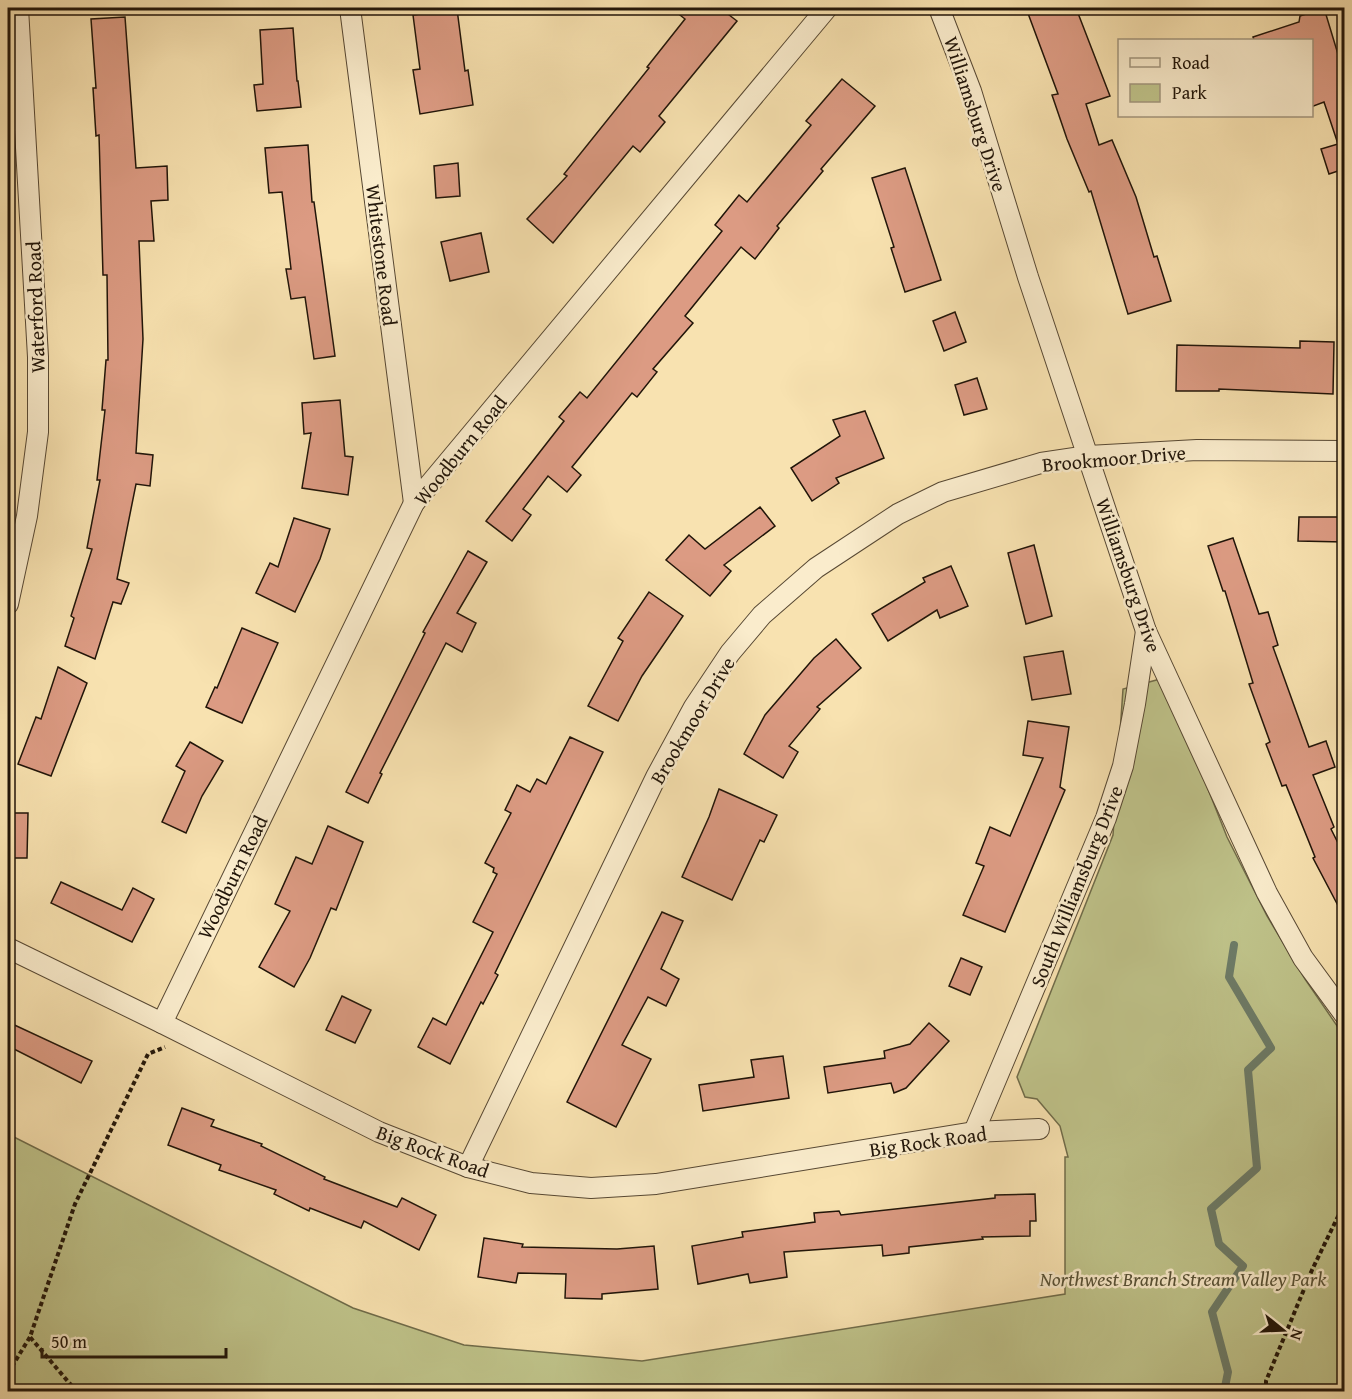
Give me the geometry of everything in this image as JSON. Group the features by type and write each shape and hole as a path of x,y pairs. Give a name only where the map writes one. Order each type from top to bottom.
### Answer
{"street":[{"name":"Waterford Road","path":"8,604 27,516 38,432 39,357 18,8"},
{"name":"Whitestone Road","path":"350,8 414,503"},
{"name":"Woodburn Road","path":"169,1026 414,503 827,8"},
{"name":"Williamsburg Drive","path":"939,8 971,91 1028,277 1146,631 1267,893 1303,958 1344,1014"},
{"name":"Brookmoor Drive","path":"468,1167 662,767 694,707 730,653 762,615 816,568 898,514 943,492 1041,463 1088,456 1197,450 1344,451"},
{"name":"South Williamsburg Drive","path":"974,1132 1106,818 1123,766 1136,704 1146,631"},
{"name":"Big Rock Road","path":"8,948 379,1132 468,1167 531,1183 591,1188 656,1184 974,1132 1039,1129"}],"path":[{"path":"8,1373 30,1337 80,1193 148,1054 168,1046 169,1026"},
{"path":"1266,1392 1266,1381 1312,1270 1344,1204"},
{"path":"30,1337 77,1392"}],"green space":[{"name":"Northwest Branch Stream Valley Park","path":"1164,678 1227,837 1267,916 1305,979 1344,1036 1344,1391 8,1391 8,1134 353,1308 464,1345 642,1361 1065,1294 1065,1157 1068,1157 1060,1126 1037,1099 1025,1097 1017,1077 1113,835 1123,689"}],"building":[{"path":"671,8 720,8 737,21 659,116 665,122 640,152 633,146 553,243 527,219 567,176 564,174 685,19"},
{"path":"1026,8 1076,8 1110,96 1086,104 1099,145 1112,140 1136,197 1154,257 1157,256 1171,301 1128,314 1091,191 1089,192 1067,139 1052,95 1058,94"},
{"path":"1324,8 1344,74 1344,169 1329,174 1321,149 1338,144 1324,102 1313,106 1313,39 1254,39 1253,37 1299,22 1300,16"},
{"path":"457,9 465,71 468,70 473,105 420,114 413,70 420,69 413,15"},
{"path":"125,17 136,168 167,166 168,200 151,201 154,241 139,241 143,339 136,453 153,455 150,486 136,484 117,579 129,583 121,604 113,602 95,659 65,646 74,618 71,616 92,549 87,548 100,480 97,480 105,410 102,410 106,360 108,360 107,275 103,275 99,135 96,136 93,88 96,88 91,19"},
{"path":"293,28 301,107 257,111 254,85 263,84 260,30"},
{"path":"842,79 875,106 821,169 823,171 777,226 779,228 755,259 741,247 685,316 693,323 653,369 657,372 637,397 632,393 572,467 581,475 567,492 548,476 523,509 531,515 512,541 486,521 564,421 559,417 580,392 587,398 722,231 715,225 739,195 747,202 811,125 806,121"},
{"path":"308,145 312,202 314,202 335,356 314,359 305,297 291,299 286,269 291,269 282,192 269,193 265,148"},
{"path":"458,163 460,196 436,198 434,166"},
{"path":"905,168 941,280 905,292 891,248 894,247 872,178"},
{"path":"481,233 489,272 450,281 441,242"},
{"path":"955,312 966,342 944,351 933,321"},
{"path":"1300,341 1334,342 1333,394 1219,389 1219,391 1176,391 1177,345 1300,348"},
{"path":"977,378 987,409 964,415 955,385"},
{"path":"340,400 345,456 353,457 348,495 302,488 311,433 304,434 302,403"},
{"path":"865,411 884,458 836,478 839,483 812,501 791,468 840,436 833,420"},
{"path":"760,507 775,526 724,565 731,571 710,596 666,560 689,535 705,549"},
{"path":"1299,517 1344,517 1344,542 1298,541"},
{"path":"294,518 330,529 320,559 295,612 256,593 270,563 278,567"},
{"path":"1233,538 1259,614 1268,612 1278,645 1273,647 1309,747 1326,741 1335,767 1313,775 1334,827 1331,829 1344,855 1344,917 1313,858 1315,857 1286,785 1282,786 1266,744 1270,742 1249,684 1253,683 1225,591 1223,591 1208,546"},
{"path":"1034,545 1052,616 1026,624 1008,553"},
{"path":"468,551 487,562 457,613 476,623 462,652 446,643 380,773 382,774 368,803 346,792 425,633 423,632"},
{"path":"951,566 968,606 940,618 937,610 888,641 872,614 925,582 923,578"},
{"path":"649,592 683,616 642,676 618,721 588,706 623,641 618,638"},
{"path":"242,628 278,643 242,723 206,707 215,687 217,688"},
{"path":"836,639 861,668 817,707 820,709 789,746 798,752 783,778 744,754 765,715 814,658"},
{"path":"1063,651 1071,694 1032,700 1024,657"},
{"path":"58,667 87,683 51,776 18,764 36,717 41,719"},
{"path":"1028,721 1069,727 1060,787 1065,790 1005,932 963,915 984,866 976,863 990,827 1010,836 1043,758 1023,755"},
{"path":"570,737 603,752 495,973 498,975 483,1004 481,1002 450,1064 418,1047 433,1018 446,1025 493,932 473,922 497,874 493,872 494,868 485,863 511,813 505,810 517,785 530,792 537,779 546,784"},
{"path":"190,742 223,761 202,796 186,833 162,822 185,771 176,766"},
{"path":"719,789 777,815 764,842 760,840 732,900 682,877"},
{"path":"8,813 28,813 27,858 8,858"},
{"path":"328,826 363,842 336,910 331,908 310,958 294,987 259,967 290,911 275,904 296,857 312,864"},
{"path":"61,882 122,910 133,888 154,899 132,942 51,903"},
{"path":"662,912 683,921 661,969 679,979 666,1006 648,997 622,1045 651,1059 616,1127 567,1102"},
{"path":"961,958 982,967 970,995 949,986"},
{"path":"342,996 371,1010 355,1043 326,1030"},
{"path":"8,1022 92,1061 81,1083 8,1046"},
{"path":"929,1023 949,1041 906,1088 894,1093 891,1083 828,1093 824,1067 885,1058 884,1051 910,1044"},
{"path":"783,1056 789,1098 703,1111 699,1085 754,1077 751,1060"},
{"path":"182,1108 214,1120 211,1126 262,1144 261,1146 325,1177 324,1179 397,1207 402,1198 436,1215 419,1250 364,1221 361,1228 310,1208 309,1211 274,1194 276,1190 219,1170 221,1165 168,1145"},
{"path":"1035,1194 1036,1221 1030,1221 1030,1236 982,1237 983,1239 909,1247 909,1253 883,1256 882,1245 784,1252 787,1277 750,1283 748,1274 698,1284 692,1246 743,1237 742,1232 815,1222 814,1213 839,1211 841,1215 995,1198 995,1195"},
{"path":"484,1238 523,1244 522,1247 617,1249 654,1246 658,1289 602,1294 602,1299 565,1298 566,1274 518,1273 516,1283 478,1277"}],"waterway":[{"path":"1224,1392 1228,1372 1212,1312 1243,1266 1219,1244 1211,1209 1257,1168 1248,1070 1271,1048 1229,977 1234,945"}]}
